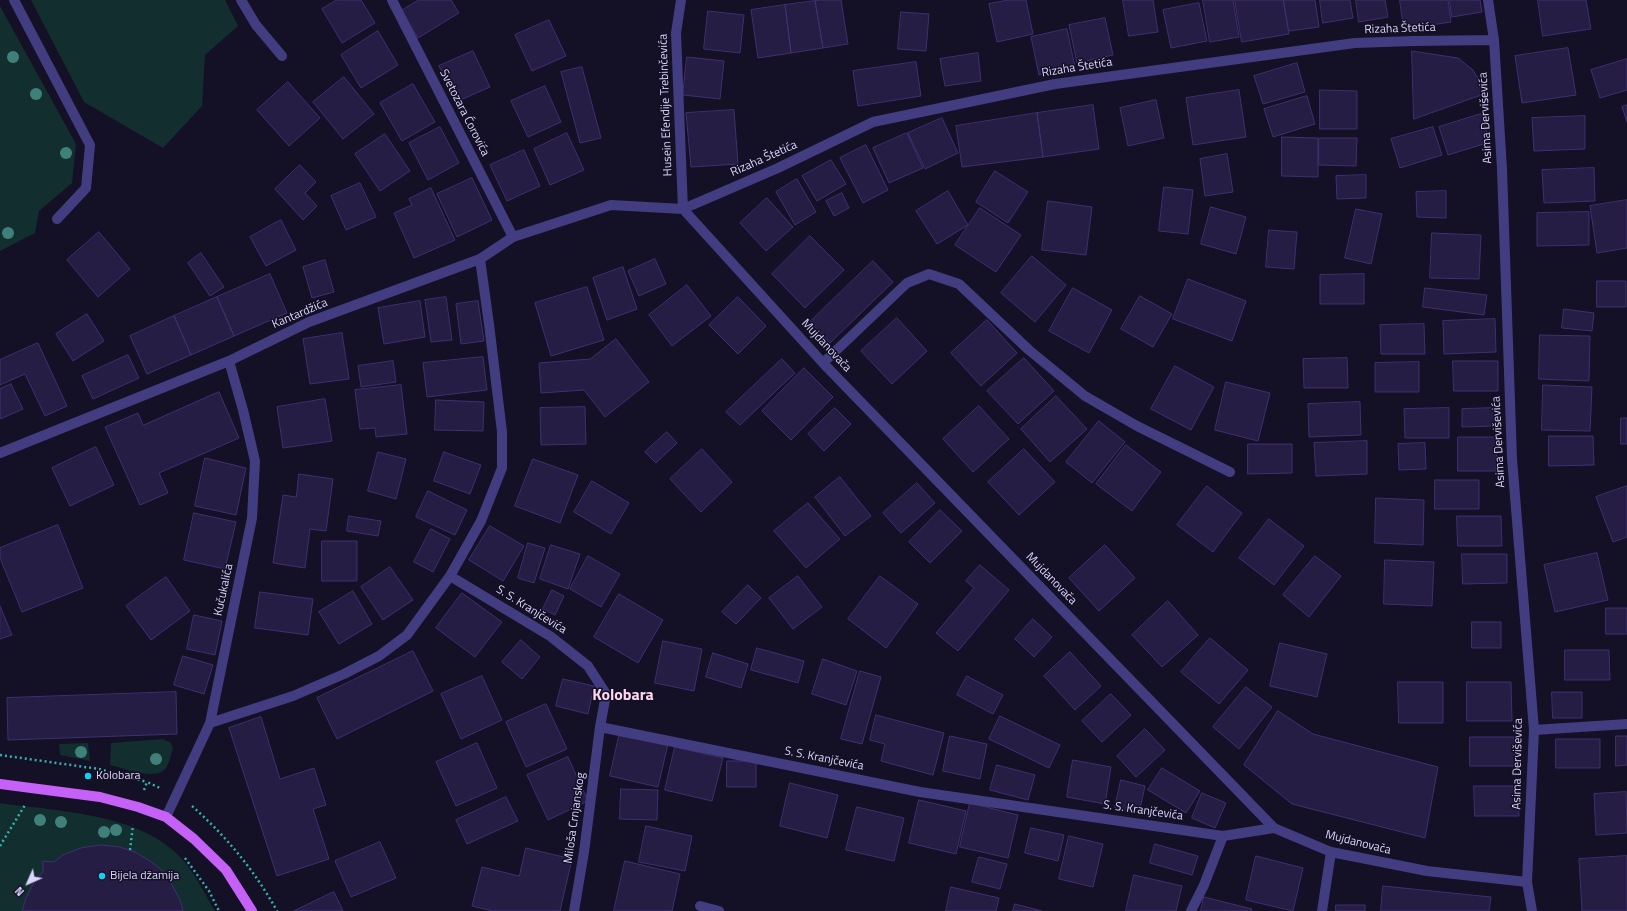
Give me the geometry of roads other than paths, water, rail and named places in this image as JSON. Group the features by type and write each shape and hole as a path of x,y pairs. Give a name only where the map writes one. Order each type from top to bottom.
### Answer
{"main road":[{"path":"0,784 100,798 138,807 166,816 194,839 226,870 252,911"}],"street":[{"path":"14,0 90,145 86,188 57,219"},
{"path":"241,0 256,25 282,56"},
{"name":"Svetozara Ćorovića","path":"392,0 513,237"},
{"name":"Husein Efendije Trebinčevića","path":"681,0 676,33 683,209"},
{"name":"Asima Derviševića","path":"1488,0 1494,40 1502,169 1512,459 1534,730 1527,882 1532,911"},
{"name":"Rizaha Štetića","path":"683,209 778,168 873,122 1055,84 1354,44 1413,41 1494,40"},
{"name":"Kantardžića","path":"0,453 230,361 309,322 480,259 513,237 611,205 683,209"},
{"name":"Mujdanovača","path":"683,209 823,363 1274,828 1331,852 1428,871 1527,882"},
{"path":"210,723 293,696 344,674 379,656 407,634 450,576 481,521 502,468 501,424 480,259"},
{"path":"823,363 907,283 929,274 959,284 1029,350 1085,396 1137,426 1230,472"},
{"name":"Kučukalića","path":"166,816 210,723 238,588 252,511 255,461 230,361"},
{"name":"S. S. Kranjčevića","path":"450,576 550,636 588,666 606,694 600,727 920,792 1223,836 1274,828"},
{"path":"1534,730 1627,724"},
{"name":"Miloša Crnjanskog","path":"574,911 584,852 600,727"},
{"path":"1191,911 1204,885 1223,836"},
{"path":"1322,911 1331,852"},
{"path":"700,906 719,911"}],"place":[{"name":"Kolobara","path":"88,776"},
{"name":"Bijela džamija","path":"102,876"}],"district":[{"name":"Kolobara","path":"623,696"}]}
